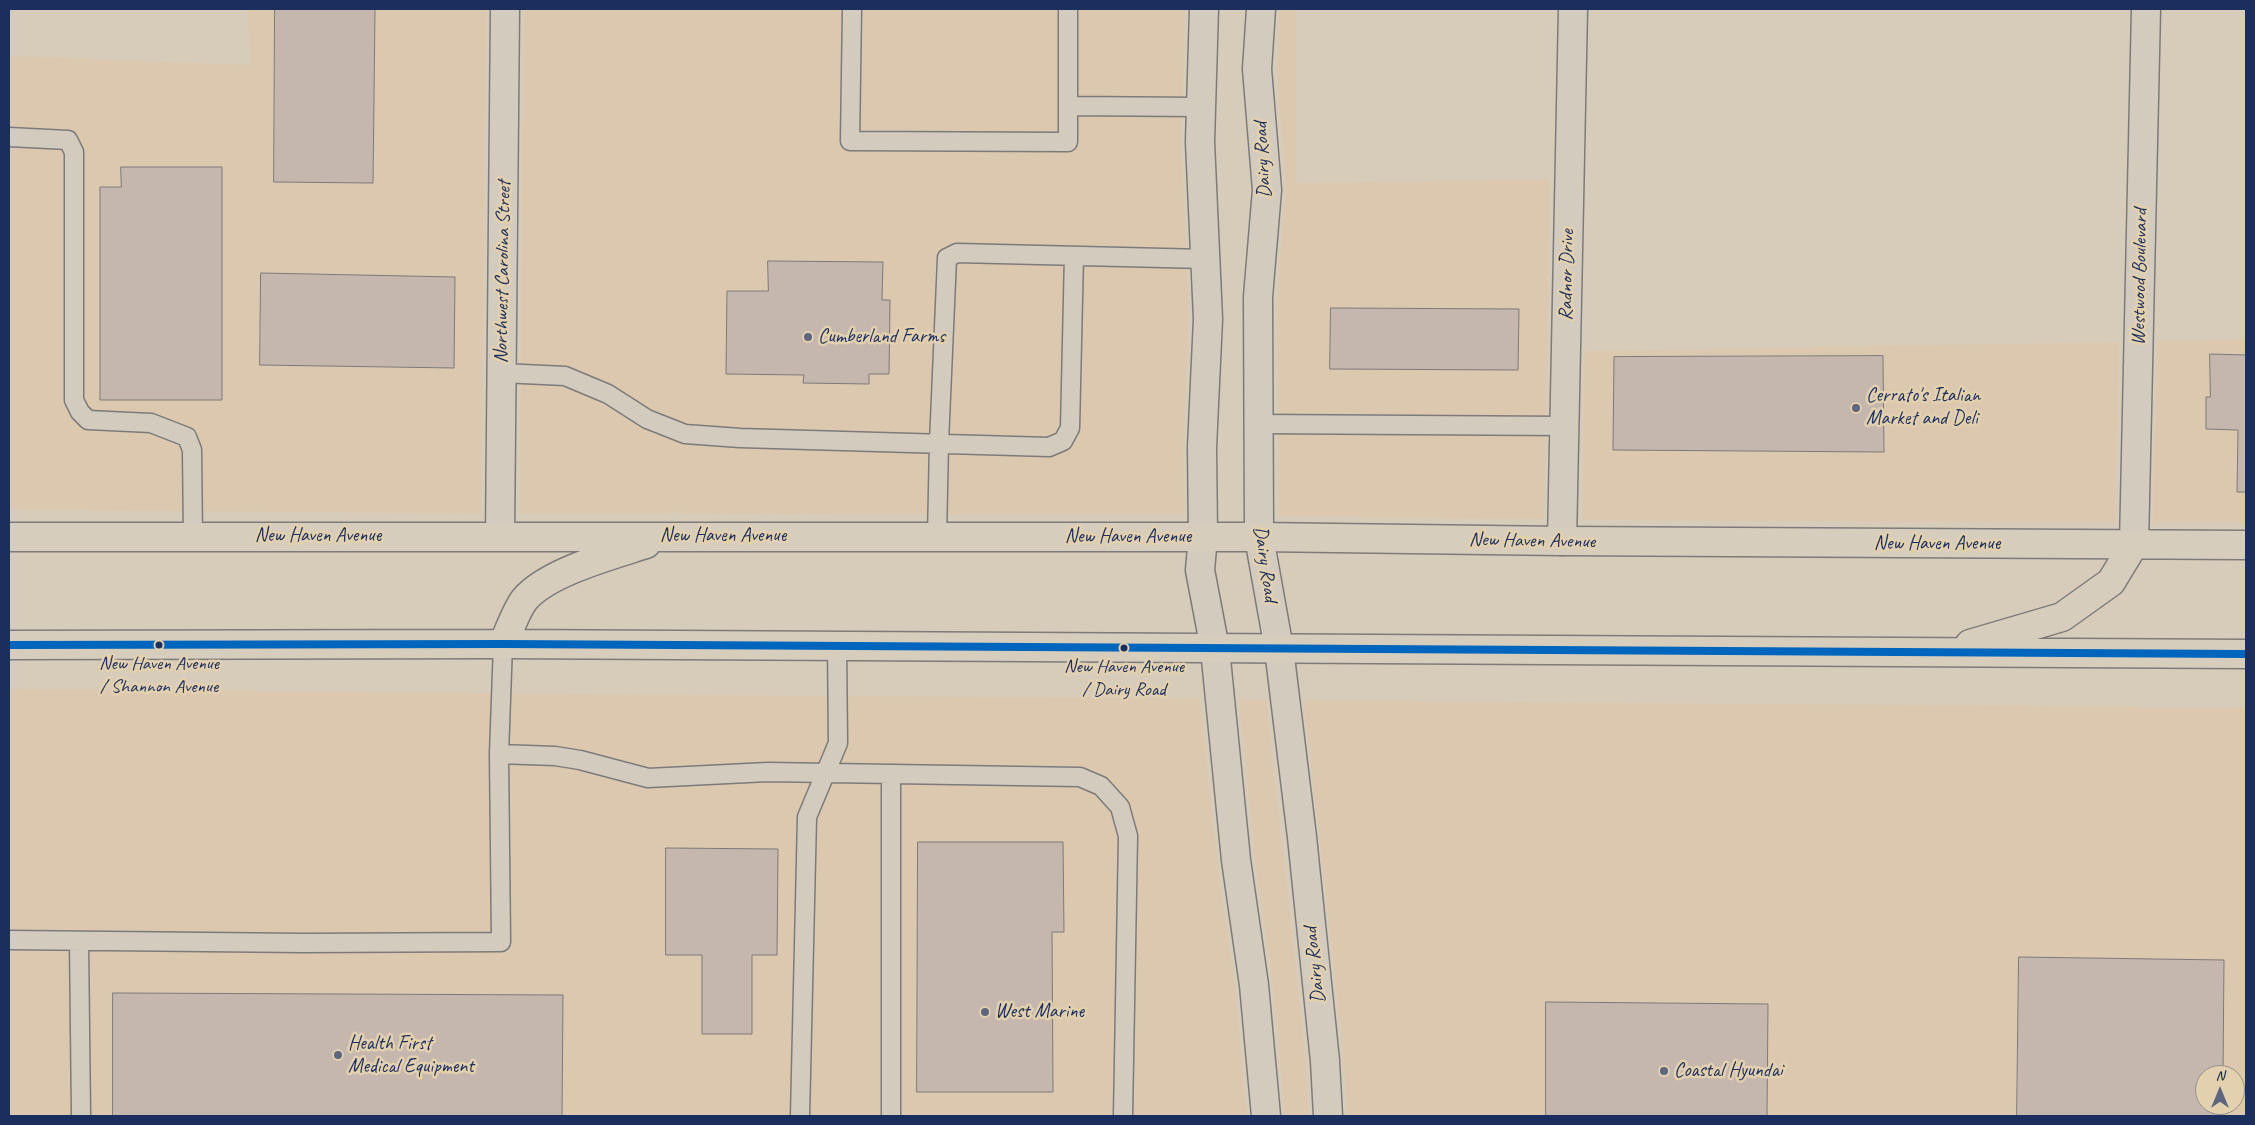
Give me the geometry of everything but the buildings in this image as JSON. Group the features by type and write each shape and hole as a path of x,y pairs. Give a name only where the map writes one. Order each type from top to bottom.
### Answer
{"main road":[{"name":"New Haven Avenue","path":"9,536 1258,536 1562,541 2246,545"},
{"path":"503,644 524,600 549,581 594,561 669,536"},
{"path":"1943,652 2062,617 2111,582 2134,544"},
{"path":"9,645 503,644 2246,654"}],"street":[{"name":"Northwest Carolina Street","path":"500,536 505,9"},
{"path":"1204,9 1200,142 1208,319 1202,447 1200,570 1214,649 1236,860 1254,985 1266,1116"},
{"name":"Dairy Road","path":"1261,9 1258,69 1267,190 1258,297 1258,536 1279,649 1302,837 1326,1061 1328,1116"},
{"name":"Radnor Drive","path":"1562,541 1573,9"},
{"name":"Westwood Boulevard","path":"2134,544 2146,9"}],"lane":[{"path":"852,9 850,141 1068,142 1068,9"},
{"path":"1068,106 1202,107"},
{"path":"9,137 68,140 74,152 74,400 80,412 88,420 151,423 187,437 192,450 193,536"},
{"path":"937,536 947,258 957,253 1205,259"},
{"path":"502,373 565,376 608,394 647,419 685,434 740,438 1049,447 1063,441 1070,428 1074,256"},
{"path":"1259,424 1564,426"},
{"path":"9,940 304,943 500,942 499,754 503,644"},
{"path":"800,1116 807,817 838,742 837,646"},
{"path":"499,754 555,756 648,778 768,772 1080,777 1101,786 1120,807 1128,836 1123,1116"},
{"path":"891,1116 892,775"},
{"path":"79,941 80,1116"}],"shaded area":[{"path":"248,9 486,9 481,514 9,509 9,56 251,65"},
{"path":"524,9 1185,9 1181,142 1189,319 1183,446 1184,515 683,514 682,510 666,514 520,514"},
{"path":"1279,9 1296,9 1296,183 1550,179 1544,519 1278,516 1277,299 1286,188 1277,69"},
{"path":"2246,339 2246,523 2153,523 2157,341"},
{"path":"2119,342 2115,523 1582,520 1585,351"},
{"path":"9,689 1200,699 1217,862 1235,988 1247,1116 9,1116"},
{"path":"1239,699 1266,700 1306,1063 1308,1116 1285,1116 1273,983 1255,857"},
{"path":"1304,700 2246,708 2246,1116 1347,1116 1344,1058"}],"transit line":[{"path":"9,645 503,644 2246,654"}],"place":[{"name":"Cumberland Farms","path":"808,337"},
{"name":"Cerrato's Italian Market and Deli","path":"1856,408"},
{"name":"New Haven Avenue / Shannon Avenue","path":"159,645"},
{"name":"New Haven Avenue / Dairy Road","path":"1124,648"},
{"name":"West Marine","path":"985,1012"},
{"name":"Health First Medical Equipment","path":"338,1055"},
{"name":"Coastal Hyundai","path":"1664,1071"}]}
